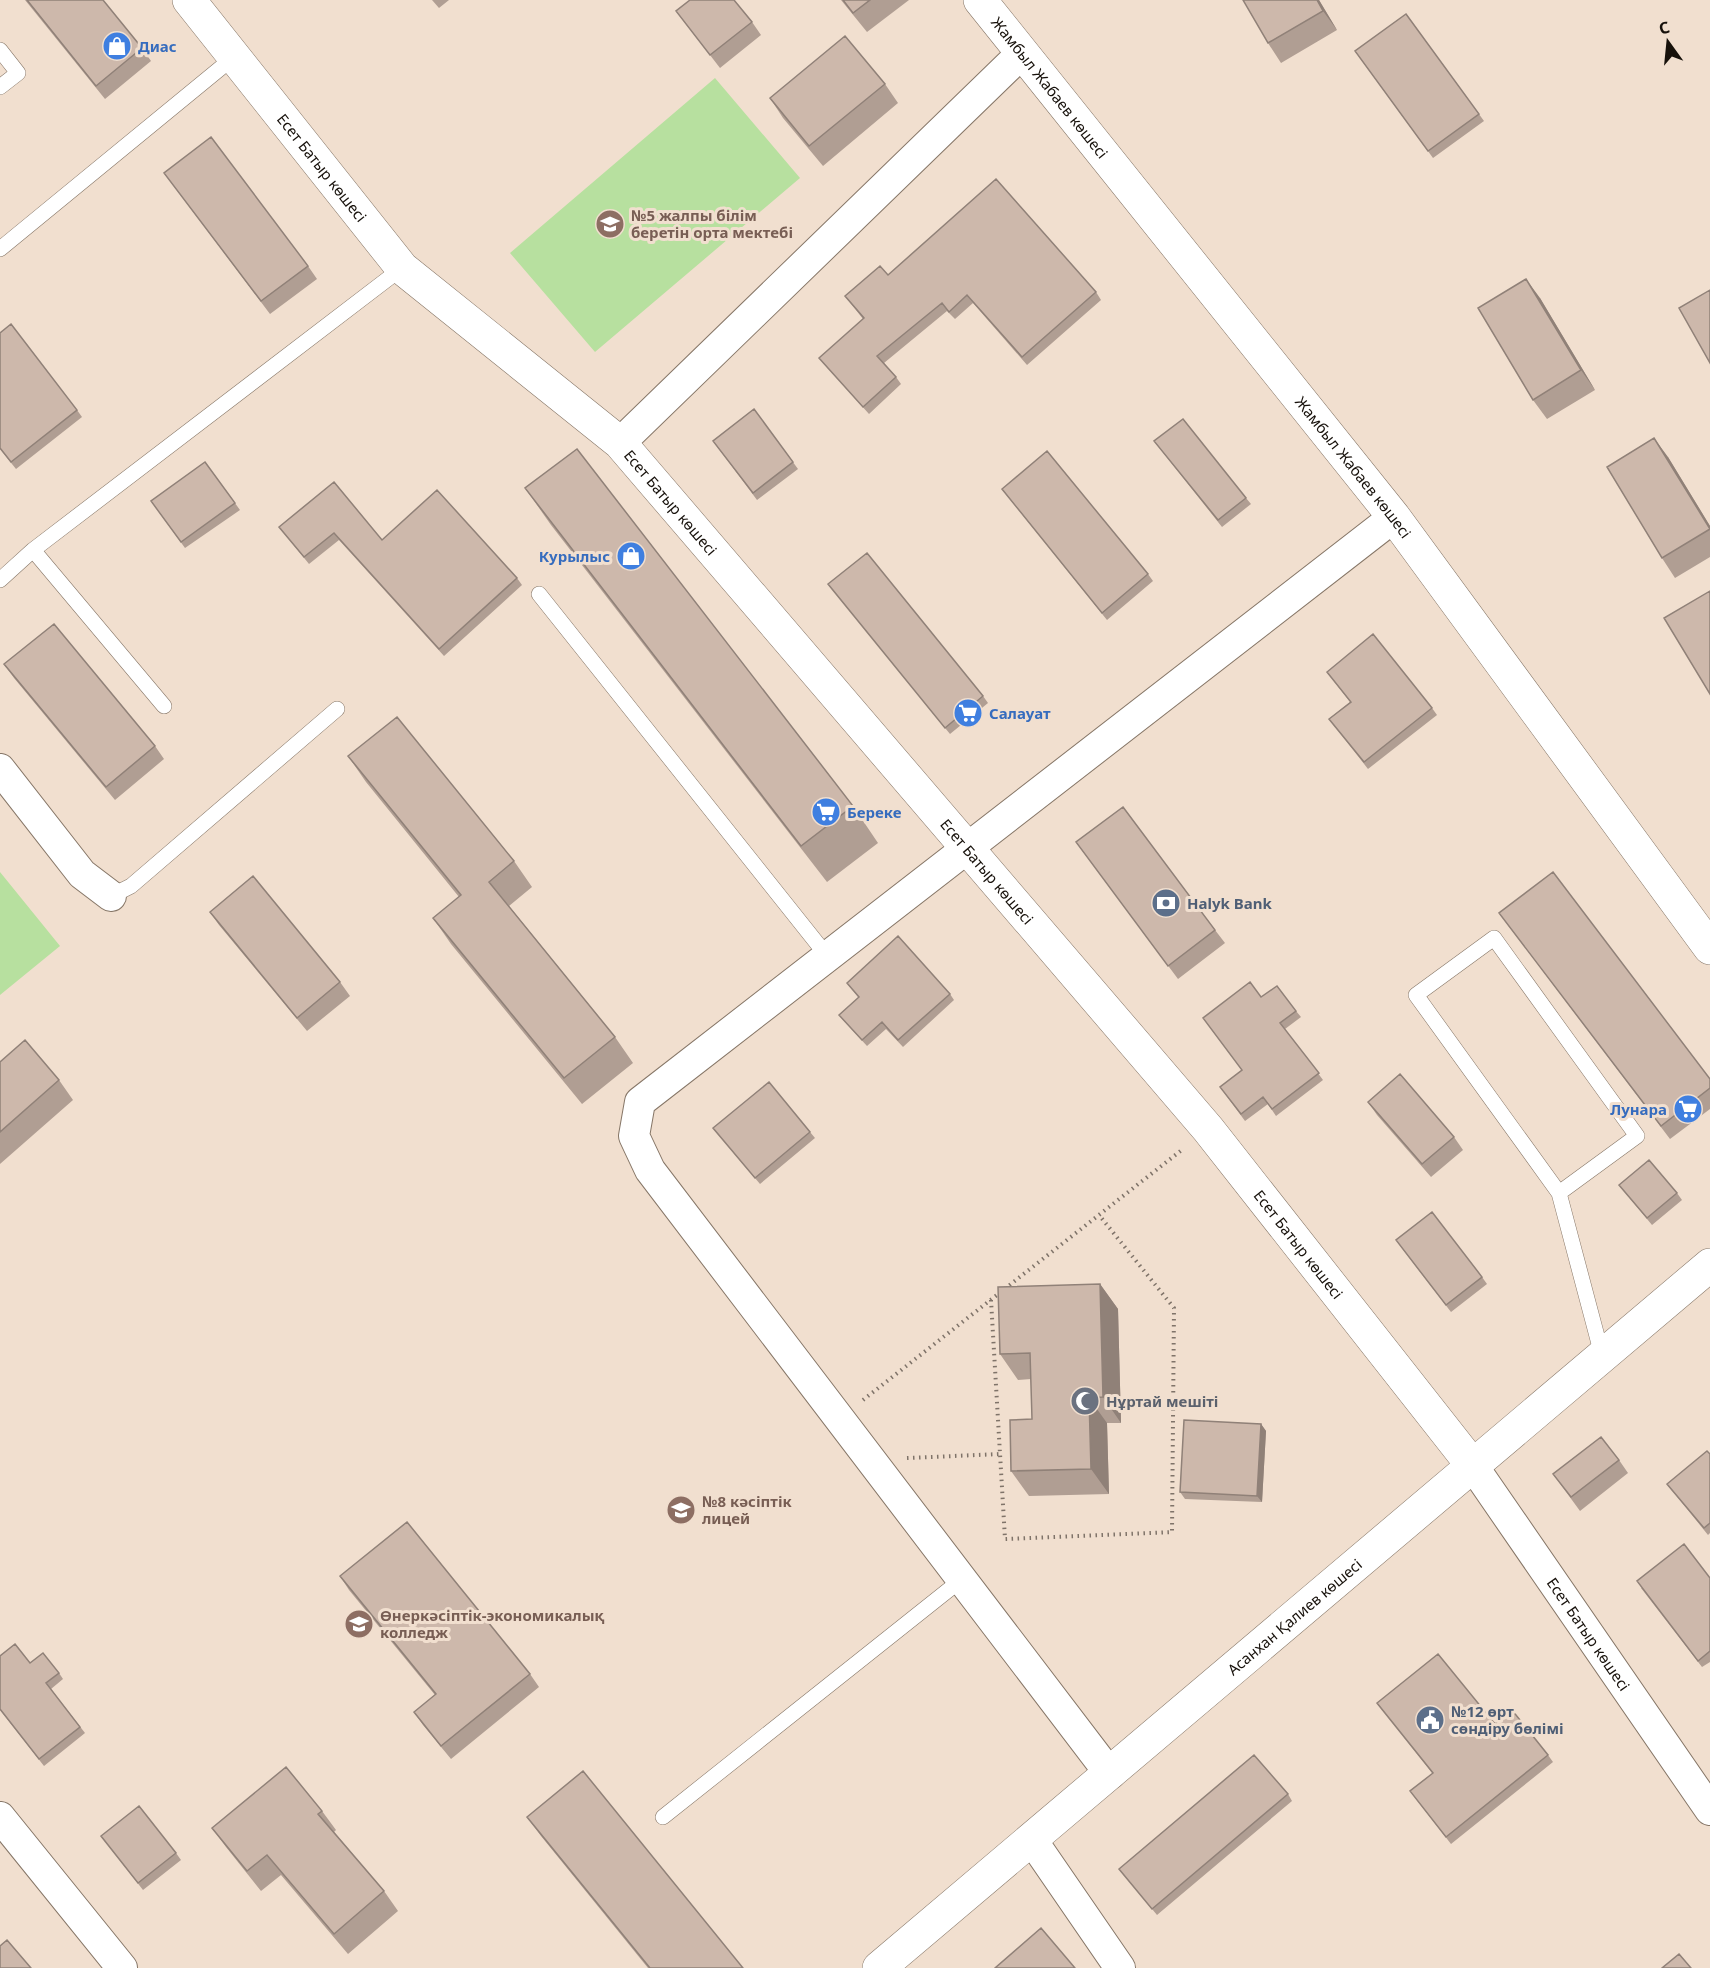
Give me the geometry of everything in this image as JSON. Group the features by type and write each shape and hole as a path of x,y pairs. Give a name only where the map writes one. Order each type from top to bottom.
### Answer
{"street":[{"name":"Есет Батыр көшесі","path":"189,0 402,268 620,443 965,849 1208,1129 1473,1466 1710,1810"},
{"name":"Жамбыл Жабаев көшесі","path":"980,0 1394,517 1705,933"},
{"path":"620,443 1022,54"},
{"path":"1110,1774 650,1170 634,1136 640,1102 1394,517"},
{"path":"0,769 82,874 111,896"},
{"name":"Асанхан Қалиев көшесі","path":"879,1968 1710,1265"},
{"path":"0,1817 122,1968"},
{"path":"1032,1840 1120,1968"}],"lane":[{"path":"0,50 18,73 0,87"},
{"path":"0,249 234,57"},
{"path":"0,579 33,550 402,268"},
{"path":"33,550 164,706"},
{"path":"539,594 828,957"},
{"path":"111,896 131,886 337,709"},
{"path":"1559,1193 1637,1136 1494,938 1416,995 1559,1193 1602,1355"},
{"path":"663,1817 961,1580"}],"path":[{"path":"838,1419 1208,1129"},
{"path":"991,1300 1005,1539 1172,1532 1174,1308 1099,1215"},
{"path":"870,1461 1000,1454"}],"green space":[{"path":"715,78 800,178 595,352 510,253"},
{"path":"0,872 60,946 0,995"}],"building":[{"path":"27,0 103,0 142,48 96,86"},
{"path":"690,0 734,0 752,22 710,55 676,11"},
{"path":"843,0 870,0 853,13"},
{"path":"1243,0 1317,0 1323,11 1268,43"},
{"path":"1406,14 1479,114 1428,151 1355,51"},
{"path":"845,36 885,84 809,146 770,98"},
{"path":"211,137 308,266 261,301 164,173"},
{"path":"996,179 1096,292 1022,357 967,295 949,312 942,303 877,356 896,377 863,407 819,358 864,318 845,296 880,266 888,275"},
{"path":"1526,279 1581,370 1533,400 1478,308"},
{"path":"1710,290 1710,363 1679,308"},
{"path":"11,324 77,410 11,462 0,448 0,333"},
{"path":"754,409 793,462 753,493 713,441"},
{"path":"1183,419 1246,498 1218,520 1154,441"},
{"path":"1654,438 1710,529 1662,558 1607,467"},
{"path":"577,449 853,806 801,846 525,488"},
{"path":"1047,451 1148,574 1102,613 1002,489"},
{"path":"205,462 235,503 181,542 151,501"},
{"path":"334,482 382,540 437,490 517,578 439,649 334,533 304,557 279,527"},
{"path":"867,553 983,696 945,728 828,584"},
{"path":"1710,591 1710,694 1664,618"},
{"path":"54,624 155,746 106,787 4,664"},
{"path":"1373,634 1432,708 1364,762 1329,719 1351,702 1327,672"},
{"path":"397,717 514,861 489,882 615,1037 564,1078 433,918 461,895 348,756"},
{"path":"1123,807 1215,930 1168,966 1076,842"},
{"path":"1553,872 1710,1079 1710,1088 1661,1126 1499,913"},
{"path":"253,876 340,982 297,1018 210,912"},
{"path":"898,936 950,994 898,1040 882,1022 862,1040 839,1015 859,997 847,983"},
{"path":"1250,982 1261,997 1277,986 1296,1011 1280,1023 1319,1073 1272,1109 1263,1097 1241,1114 1220,1087 1242,1070 1203,1018"},
{"path":"25,1040 59,1080 0,1132 0,1062"},
{"path":"1400,1074 1454,1137 1422,1164 1368,1102"},
{"path":"769,1082 810,1132 755,1178 713,1128"},
{"path":"1649,1160 1677,1193 1647,1218 1619,1185"},
{"path":"1432,1212 1482,1277 1446,1305 1396,1240"},
{"name":"Нұртай мешіті","path":"1100,1284 1103,1397 1089,1398 1091,1469 1011,1471 1010,1420 1032,1419 1030,1353 1000,1354 998,1287"},
{"path":"1184,1420 1261,1424 1257,1496 1180,1492"},
{"path":"1601,1437 1619,1460 1571,1497 1553,1474"},
{"path":"1707,1451 1710,1454 1710,1523 1704,1528 1667,1484"},
{"path":"407,1522 530,1674 441,1746 414,1712 436,1694 340,1576"},
{"path":"1684,1544 1710,1578 1710,1651 1698,1661 1637,1581"},
{"path":"15,1644 30,1663 43,1653 59,1673 46,1683 80,1727 39,1759 0,1709 0,1656"},
{"path":"1438,1654 1495,1724 1512,1710 1548,1755 1446,1837 1410,1791 1433,1773 1377,1703"},
{"path":"1254,1755 1288,1794 1152,1909 1119,1869"},
{"path":"286,1767 322,1811 318,1814 384,1891 334,1934 267,1855 247,1871 212,1828"},
{"path":"583,1771 743,1968 650,1968 527,1817"},
{"path":"139,1806 176,1853 138,1883 101,1836"},
{"path":"1041,1928 1075,1968 995,1968"},
{"path":"7,1940 31,1968 0,1968 0,1946"},
{"path":"1679,1954 1691,1968 1662,1968"}],"place":[{"name":"Диас","path":"117,46"},
{"name":"№5 жалпы білім беретін орта мектебі","path":"610,224"},
{"name":"Курылыс","path":"631,556"},
{"name":"Салауат","path":"968,713"},
{"name":"Береке","path":"826,812"},
{"name":"Halyk Bank","path":"1166,903"},
{"name":"Лунара","path":"1688,1109"},
{"name":"Нұртай мешіті","path":"1085,1401"},
{"name":"№8 кәсіптік лицей","path":"681,1510"},
{"name":"Өнеркәсіптік-экономикалық колледж","path":"359,1624"},
{"name":"№12 өрт сөндіру бөлімі","path":"1430,1720"}]}
